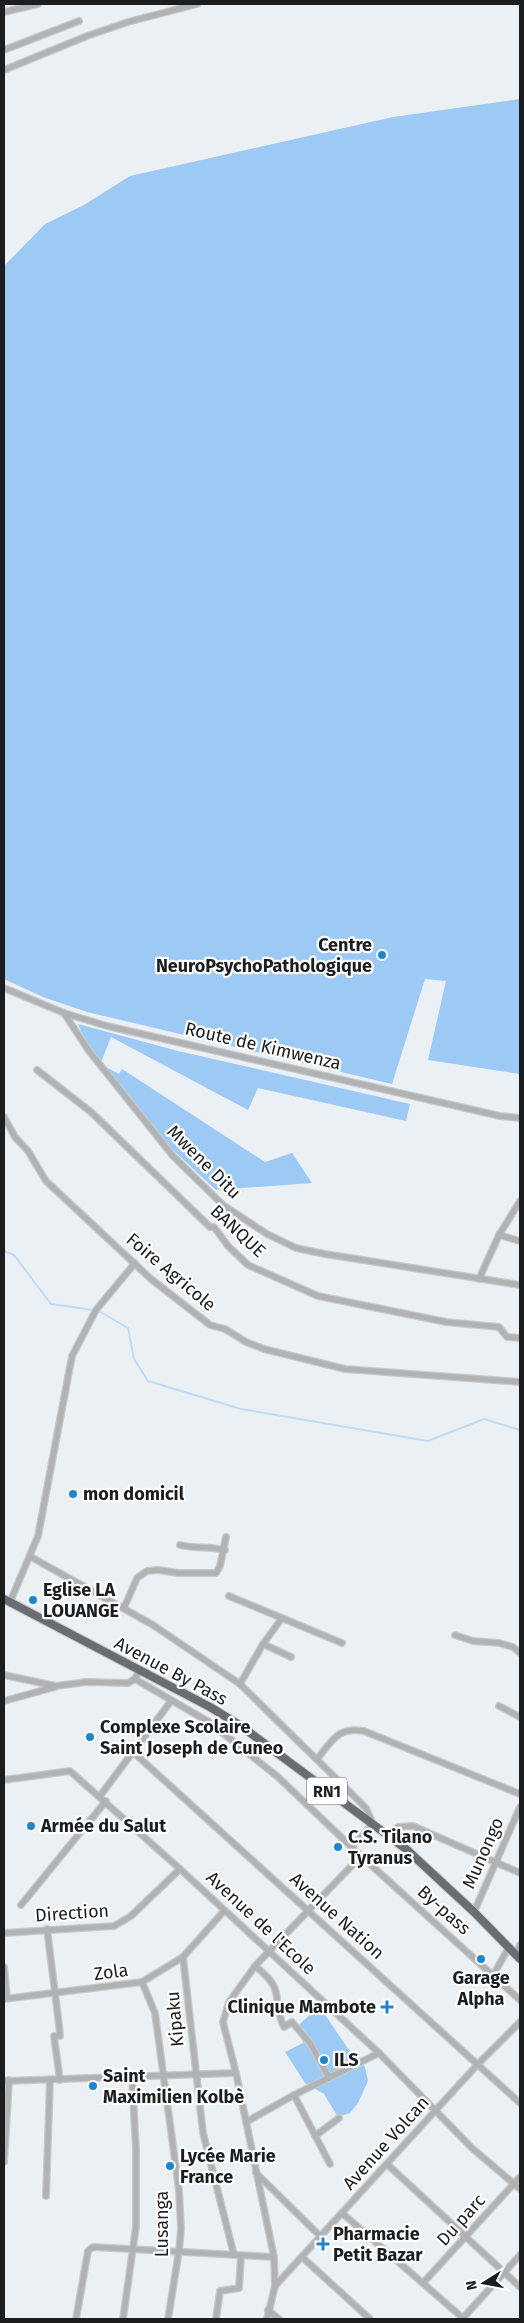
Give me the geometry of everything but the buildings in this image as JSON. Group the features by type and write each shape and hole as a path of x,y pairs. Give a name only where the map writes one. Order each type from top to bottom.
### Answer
{"highway":[{"name":"Avenue By Pass","path":"7,1600 241,1726 390,1836 424,1865 518,1956"}],"street":[{"path":"4,12 38,4"},
{"path":"4,70 87,36 128,22 197,4"},
{"path":"4,50 79,21"},
{"name":"Route de Kimwenza","path":"4,988 64,1013 107,1026 500,1116 520,1118"},
{"name":"Mwene Ditu","path":"64,1013 89,1051 173,1156 225,1207 267,1234 298,1249 356,1260 520,1285"},
{"name":"BANQUE","path":"37,1070 90,1112 210,1227 214,1228 229,1247 248,1265 322,1297 446,1322 499,1327 507,1337 520,1338"},
{"name":"Foire Agricole","path":"4,1117 15,1137 28,1150 46,1182 151,1278 210,1325 225,1330 246,1342 264,1349 345,1369 520,1382"},
{"path":"479,1279 499,1235 520,1201"},
{"path":"499,1235 520,1241"},
{"path":"7,1600 31,1557 40,1528 72,1356 96,1310 135,1263"},
{"path":"124,1608 137,1578 147,1571 216,1573 225,1550 226,1537"},
{"path":"180,1545 201,1549 213,1547 225,1550"},
{"path":"31,1557 161,1630 240,1684 366,1808 373,1824 352,1846"},
{"path":"229,1596 342,1643"},
{"path":"240,1684 282,1618"},
{"path":"455,1635 473,1641 499,1643 513,1648 520,1653"},
{"path":"264,1644 290,1657"},
{"path":"4,1701 56,1686 86,1682 124,1684 135,1679 139,1671"},
{"path":"4,1676 56,1686"},
{"name":"By-pass","path":"135,1679 209,1722 278,1777 361,1856 494,1974 520,2000"},
{"path":"100,1796 171,1701"},
{"path":"499,1706 520,1717"},
{"path":"317,1759 339,1732 359,1730 520,1794"},
{"name":"Avenue Nation","path":"133,1752 520,2103"},
{"name":"Avenue de l'Ecole","path":"4,1780 68,1771 100,1796 379,2053 472,2148 520,2188"},
{"path":"21,1905 106,1801"},
{"name":"Munongo","path":"474,1912 520,1807"},
{"path":"390,1836 398,1828 413,1826 520,1873"},
{"path":"267,2319 275,2286 274,2257 236,2073 223,2022 229,2002 255,1966 361,1856"},
{"name":"Direction","path":"4,1933 104,1927 123,1922 180,1868"},
{"name":"Zola","path":"5,1999 142,1982 183,1957 224,1911"},
{"path":"47,1929 60,2036 54,2036 60,2080"},
{"path":"518,1956 520,1945"},
{"path":"494,1974 509,1947"},
{"name":"Kipaku","path":"183,1957 203,2133 238,2256 239,2288 220,2291 216,2319"},
{"path":"255,1966 277,1988 284,2027 292,2022 310,2043 329,2078"},
{"path":"4,1967 5,1999"},
{"name":"Lusanga","path":"142,1982 155,2013 179,2190 181,2229 168,2319"},
{"name":"Avenue Volcan","path":"275,2286 478,2064 520,2022"},
{"path":"246,2122 294,2095 379,2053"},
{"path":"4,2162 7,2080 132,2078 163,2075 236,2073"},
{"path":"123,2319 134,2248 137,2194 132,2078"},
{"path":"46,2196 50,2080"},
{"path":"294,2095 330,2164"},
{"path":"315,2136 340,2118"},
{"path":"388,2164 520,2287"},
{"path":"256,2173 320,2237"},
{"name":"Du parc","path":"423,2283 520,2177"},
{"path":"342,2213 464,2319 520,2255"},
{"path":"76,2319 90,2248 98,2246 274,2257"},
{"path":"302,2257 370,2319"},
{"path":"268,2310 279,2319"}],"shaded area":[{"path":"520,99 520,1074 428,1060 446,981 425,979 392,1084 87,1012 43,997 4,979 4,266 45,224 84,205 130,176 393,117"},
{"path":"78,1024 178,1051 410,1104 406,1121 258,1088 248,1110 111,1037 101,1062 104,1066 119,1074 122,1069 265,1162 292,1153 312,1183 216,1190 173,1150 88,1047"},
{"name":"ILS","path":"319,2006 347,2047 365,2067 368,2081 358,2103 350,2113 338,2117 324,2094 305,2083 285,2052 303,2043 299,2025"}],"waterway":[{"path":"4,1251 14,1255 51,1304 93,1310"},
{"path":"99,1311 128,1328 134,1359 148,1381 241,1409 428,1441 484,1419 520,1430"}],"place":[{"name":"Centre NeuroPsychoPathologique","path":"382,955"},
{"name":"mon domicil","path":"73,1494"},
{"name":"Eglise LA LOUANGE","path":"33,1600"},
{"name":"Complexe Scolaire Saint Joseph de Cuneo","path":"90,1737"},
{"name":"Armée du Salut","path":"31,1826"},
{"name":"C.S. Tilano Tyranus","path":"338,1847"},
{"name":"Garage Alpha","path":"481,1959"},
{"name":"Clinique Mambote","path":"387,2007"},
{"name":"ILS","path":"324,2060"},
{"name":"Saint Maximilien Kolbè","path":"93,2086"},
{"name":"Lycée Marie France","path":"170,2166"},
{"name":"Pharmacie Petit Bazar","path":"323,2244"}]}
